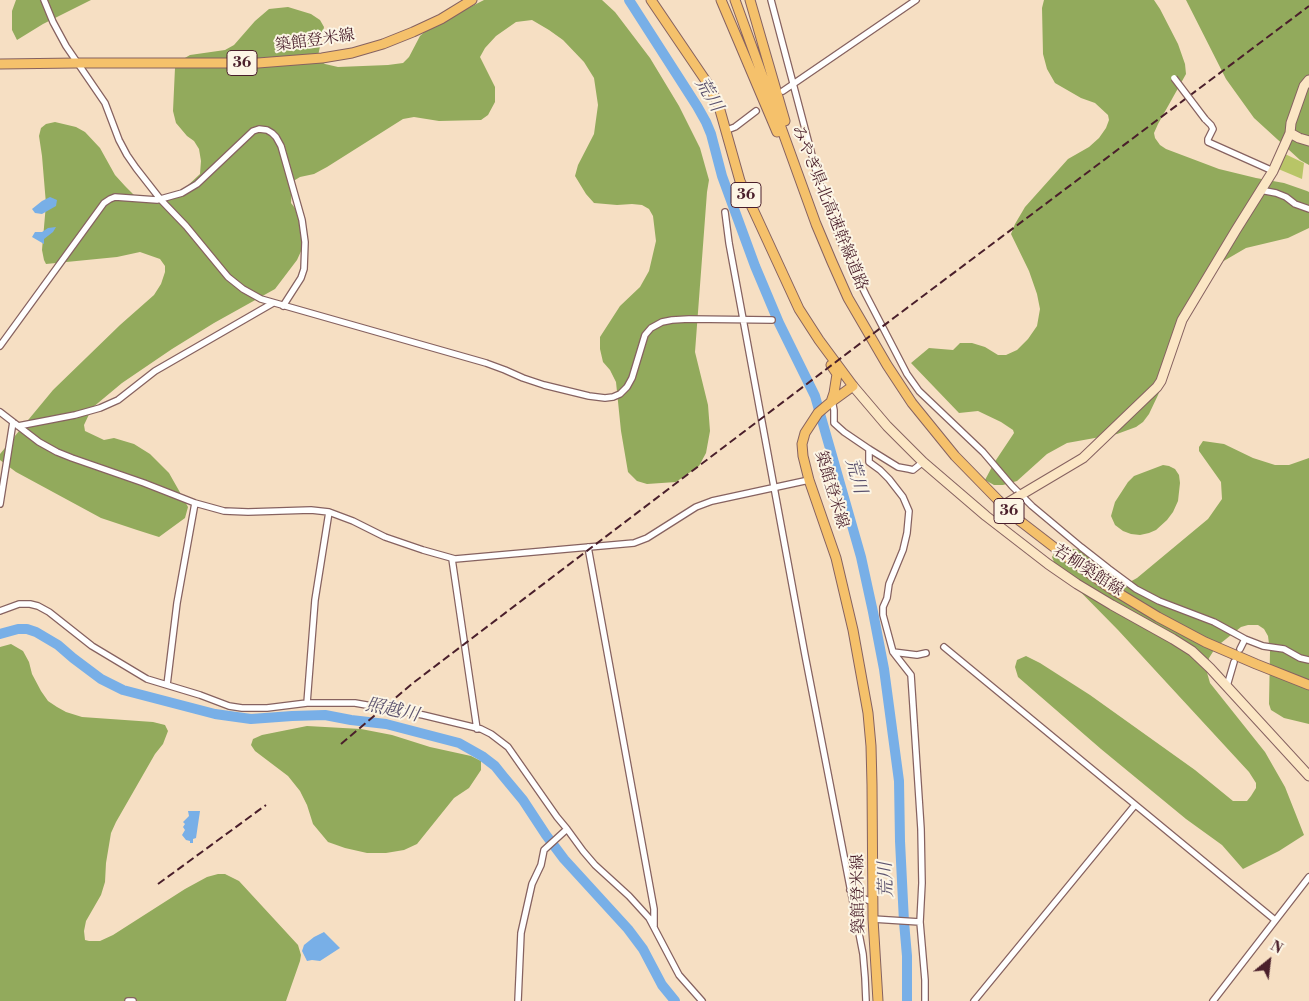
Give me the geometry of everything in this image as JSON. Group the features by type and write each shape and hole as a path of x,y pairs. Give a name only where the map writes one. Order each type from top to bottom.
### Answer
{"main road":[{"name":"築館登米線","path":"0,64 258,63 322,58 352,53 390,41 440,19 472,0"},
{"name":"36","path":"650,0 708,84 718,103 740,181 799,309 819,340 854,386"},
{"path":"721,0 816,224"},
{"name":"みやぎ県北高速幹線道路","path":"735,0 816,224 848,298 887,365 912,403 933,430 955,456 998,500 1049,544 1110,588 1205,642 1309,685"},
{"path":"750,0 816,224"},
{"path":"986,516 1083,458 1161,381 1182,320 1273,171 1290,133 1291,123 1304,86 1309,81"},
{"path":"1290,133 1309,141"},
{"path":"819,340 825,356 837,374 834,393 829,403"},
{"name":"築館登米線","path":"854,386 818,413 804,433 802,456 836,558 868,712 871,746 873,902 878,1001"},
{"name":"若柳築館線","path":"854,386 887,426 923,462 986,516 1077,584 1173,638 1192,651 1227,686 1309,776"}],"street":[{"path":"44,0 52,22 66,46 105,103 119,140 127,155 161,200 235,283 252,295 273,303 486,363 544,385 605,398 614,397 627,387 632,378 645,336 651,328 662,322 689,319 772,320"},
{"path":"771,0 818,178 845,252 882,328 907,374 919,391 984,452 1020,496 1108,569 1136,589 1159,601 1214,622 1245,639 1263,646 1284,649 1300,658 1309,660"},
{"path":"783,91 916,0"},
{"path":"1174,78 1211,125 1213,129 1208,142 1273,171"},
{"path":"726,130 735,127 756,111"},
{"path":"0,346 104,202 115,197 161,200 182,193 197,184 254,131 259,129 267,130 276,137 281,146 302,220 306,242 301,278 284,306"},
{"path":"1260,190 1276,193 1301,207 1309,209"},
{"path":"725,212 743,320 862,954 866,1001"},
{"path":"16,424 75,416 118,400 155,371 273,303"},
{"path":"829,403 833,405 834,423 844,432 898,467 913,470 923,462"},
{"path":"0,412 39,442 65,455 195,503 224,511 311,510 329,512 385,537 452,559 634,543 647,538 696,507 712,501 809,480"},
{"path":"0,504 16,424"},
{"path":"870,449 870,462 890,480 903,497 909,512 905,542 889,584 887,598 883,607 883,615 893,652 911,675 922,882 917,921 925,980 925,1001"},
{"path":"167,685 177,603 195,503"},
{"path":"307,703 315,600 329,512"},
{"path":"588,547 654,909 654,928"},
{"path":"452,559 477,729"},
{"path":"0,611 19,604 38,606 49,612 92,646 147,678 229,706 267,708 307,703 354,703 414,714 491,734 508,747 557,817 595,865 640,907 649,918 678,975 702,1001"},
{"path":"1240,649 1245,639"},
{"path":"944,647 1275,920"},
{"path":"893,652 926,653"},
{"path":"1227,686 1234,662"},
{"path":"974,1001 1135,805"},
{"path":"518,1001 521,933 532,884 541,865 544,850 567,829"},
{"path":"1213,1001 1309,877"},
{"path":"850,890 862,898 873,902"},
{"path":"874,919 917,921"},
{"path":"128,1001 133,1001"}],"green space":[{"path":"16,0 91,0 43,24 17,40 12,30 12,11"},
{"path":"484,0 602,0 615,12 650,58 679,106 700,148 709,180 695,352 708,405 710,431 706,453 699,466 676,482 647,484 637,481 628,472 621,431 616,382 610,370 603,362 600,337 620,306 640,287 649,271 656,241 653,216 649,209 642,205 594,203 586,194 575,176 578,165 594,134 598,105 594,78 584,62 563,40 532,20 516,22 496,36 480,57 495,87 495,102 488,115 481,120 439,121 414,117 403,119 327,167 314,174 295,180 292,185 291,203 302,217 307,233 297,260 275,289 172,349 122,383 92,408 84,425 85,431 104,440 114,438 134,444 150,454 169,473 182,496 188,507 185,518 159,537 101,518 16,472 0,460 0,454 53,390 154,295 161,284 165,272 165,266 160,259 140,252 117,257 46,264 42,250 46,204 39,136 41,128 46,124 55,122 76,127 85,132 100,148 115,175 134,195 150,198 170,195 183,190 200,174 201,161 199,149 194,141 176,123 173,111 175,68 178,62 190,55 225,50 234,45 255,21 269,9 288,7 311,14 320,20 324,27 318,56 320,61 325,64 338,67 403,63 409,57 420,36 429,28"},
{"path":"1044,0 1154,0 1178,44 1185,64 1186,74 1158,124 1154,133 1155,138 1166,149 1219,169 1284,183 1309,192 1309,228 1288,238 1246,248 1222,262 1194,300 1158,395 1143,422 1136,427 1117,434 1067,443 1047,454 1017,481 1003,485 994,485 985,480 1014,433 1013,430 978,411 959,413 911,363 929,348 953,350 960,343 972,343 985,347 998,355 1006,355 1017,350 1037,326 1040,309 1037,294 1029,271 1011,234 1025,207 1068,159 1089,147 1099,138 1109,120 1108,115 1095,103 1081,98 1055,83 1047,69 1043,54 1042,8"},
{"path":"1186,0 1309,0 1309,165 1300,160 1254,118 1226,79"},
{"path":"1285,154 1304,163 1302,179 1276,168"},
{"path":"1203,441 1224,444 1253,458 1275,465 1289,465 1309,458 1309,724 1284,718 1271,710 1269,704 1270,652 1268,636 1264,629 1258,625 1241,627 1216,647 1209,658 1206,669 1210,683 1265,752 1285,787 1304,835 1279,851 1243,869 1222,845 1186,819 1101,749 1018,677 1015,667 1017,660 1026,656 1040,663 1090,695 1195,770 1233,801 1247,801 1256,788 1256,783 1249,772 1118,630 1056,567 1052,557 1058,547 1082,550 1108,574 1121,582 1128,583 1137,578 1208,519 1222,499 1221,482 1199,451"},
{"path":"1163,465 1175,469 1179,475 1178,501 1173,512 1156,530 1149,533 1140,535 1123,531 1115,525 1111,516 1115,502 1134,476"},
{"path":"11,644 23,651 29,662 32,674 48,701 66,712 82,717 153,722 165,725 168,731 163,744 155,754 111,833 105,882 101,895 86,921 85,940 100,941 113,935 207,877 225,874 239,881 298,945 301,955 300,961 286,1001 0,1001 0,647"},
{"path":"307,726 361,729 392,735 430,747 471,756 481,761 481,770 469,788 454,798 417,844 404,850 386,853 367,853 345,848 328,842 313,824 300,791 288,776 255,751 251,745 253,739 262,735"}],"water":[{"path":"50,197 57,200 56,206 42,214 35,213 32,209"},
{"path":"56,227 44,239 44,244 32,237 35,232 42,232 48,228"},
{"path":"188,811 200,811 196,838 193,839 193,843 190,843 182,835 185,830 183,822 189,816"},
{"path":"324,932 340,948 320,961 307,961 302,951 304,945"}],"waterway":[{"name":"荒川","path":"629,0 697,106 711,134 722,176 755,266 779,323 815,396 861,557 884,669 899,781 900,841 907,956 907,1001"},
{"name":"照越川","path":"0,634 18,629 36,632 58,645 101,679 123,690 215,714 251,719 325,715 386,724 459,743 495,766 523,800 564,859 628,929 643,949 662,985 675,1001"}],"railway":[{"path":"341,744 413,683 1309,6"},
{"path":"158,884 266,805"}]}
